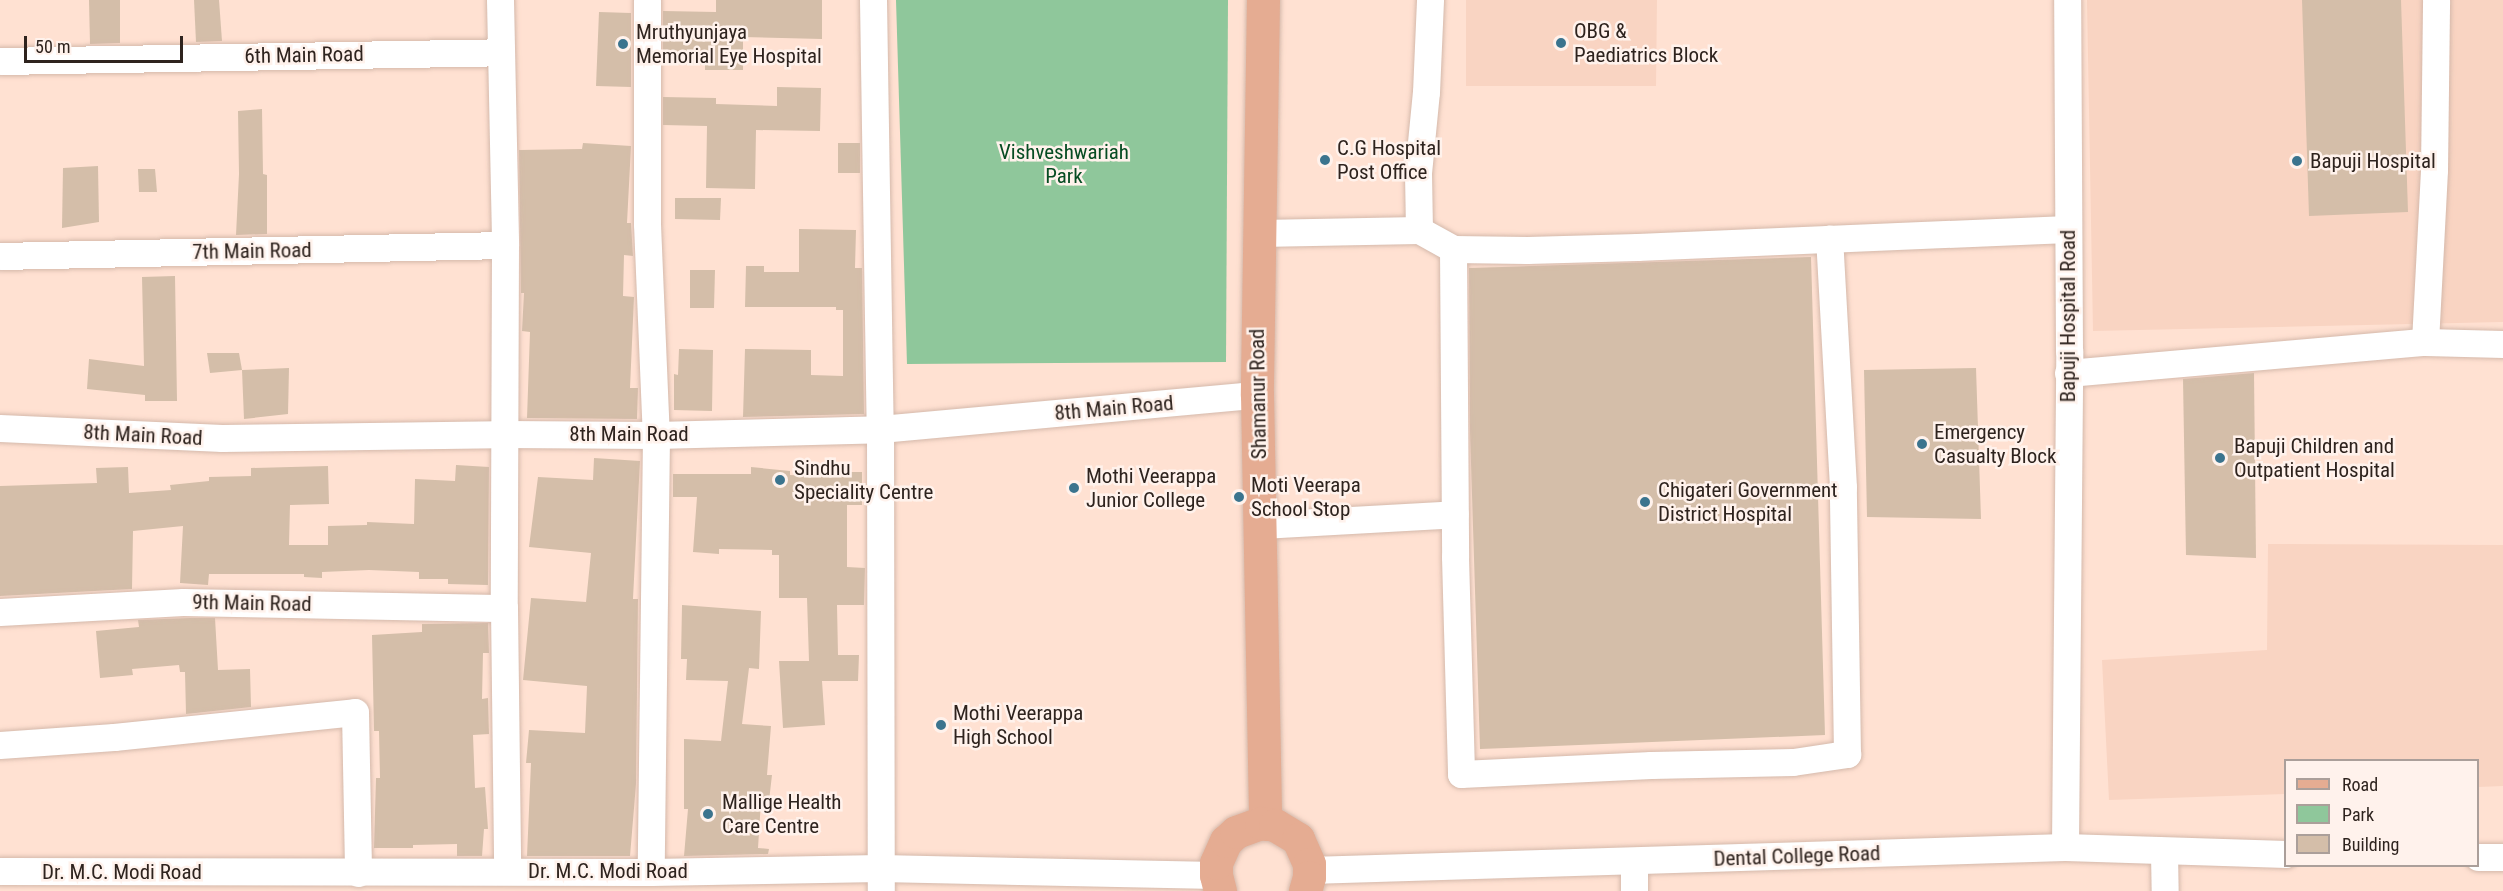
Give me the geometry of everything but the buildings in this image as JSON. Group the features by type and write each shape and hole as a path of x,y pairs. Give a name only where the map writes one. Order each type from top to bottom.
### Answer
{"main road":[{"name":"Shamanur Road","path":"1263,0 1257,395 1265,824"},
{"path":"1218,883 1218,857 1226,841 1236,832 1248,826 1265,824 1287,831 1298,839 1305,850 1307,881"}],"street":[{"path":"500,0 499,52 505,245 503,434 507,870"},
{"path":"647,0 647,224 656,435 651,872"},
{"path":"873,0 880,429 880,880"},
{"path":"1419,230 1418,174 1426,92 1430,0"},
{"name":"Bapuji Hospital Road","path":"2065,847 2068,373 2067,0"},
{"path":"2425,342 2434,170 2436,0"},
{"name":"6th Main Road","path":"0,61 499,52"},
{"path":"1259,233 1419,230 1453,249 1560,249 2068,229"},
{"path":"1453,249 1455,514 1461,774 1651,765 1793,762 1847,754 1843,487 1829,237"},
{"name":"7th Main Road","path":"0,256 505,245"},
{"path":"2068,373 2425,342 2503,344"},
{"name":"8th Main Road","path":"0,428 222,438 503,434 656,435 880,429 1257,395"},
{"path":"1261,525 1455,514"},
{"name":"9th Main Road","path":"0,612 183,602 504,608"},
{"path":"0,745 114,737 355,712 349,878"},
{"name":"Dental College Road","path":"1307,881 1356,881 1634,861 2065,847 2164,852 2284,854"},
{"path":"2164,852 2165,891"},
{"path":"2479,857 2503,857"},
{"path":"1634,861 1634,891"},
{"name":"Dr. M.C. Modi Road","path":"0,872 349,878 507,870 651,872 880,880 1218,883"}],"shaded area":[{"name":"OBG & Paediatrics Block","path":"1466,0 1657,0 1656,86 1466,86"},
{"name":"Bapuji Hospital","path":"2087,0 2503,0 2503,322 2093,331"},
{"path":"2268,544 2503,545 2503,786 2479,787 2479,759 2284,759 2284,794 2109,800 2102,660 2267,650"}],"green space":[{"name":"Vishveshwariah Park","path":"896,0 1228,0 1226,362 907,364"}],"place":[{"name":"OBG & Paediatrics Block","path":"1561,43"},
{"name":"Mruthyunjaya Memorial Eye Hospital","path":"623,44"},
{"name":"C.G Hospital Post Office","path":"1325,160"},
{"name":"Bapuji Hospital","path":"2297,161"},
{"name":"Emergency Casualty Block","path":"1922,444"},
{"name":"Bapuji Children and Outpatient Hospital","path":"2220,458"},
{"name":"Sindhu Speciality Centre","path":"780,480"},
{"name":"Mothi Veerappa Junior College","path":"1074,488"},
{"name":"Moti Veerapa School Stop","path":"1239,497"},
{"name":"Chigateri Government District Hospital","path":"1645,502"},
{"name":"Mothi Veerappa High School","path":"941,725"},
{"name":"Mallige Health Care Centre","path":"708,814"}]}
